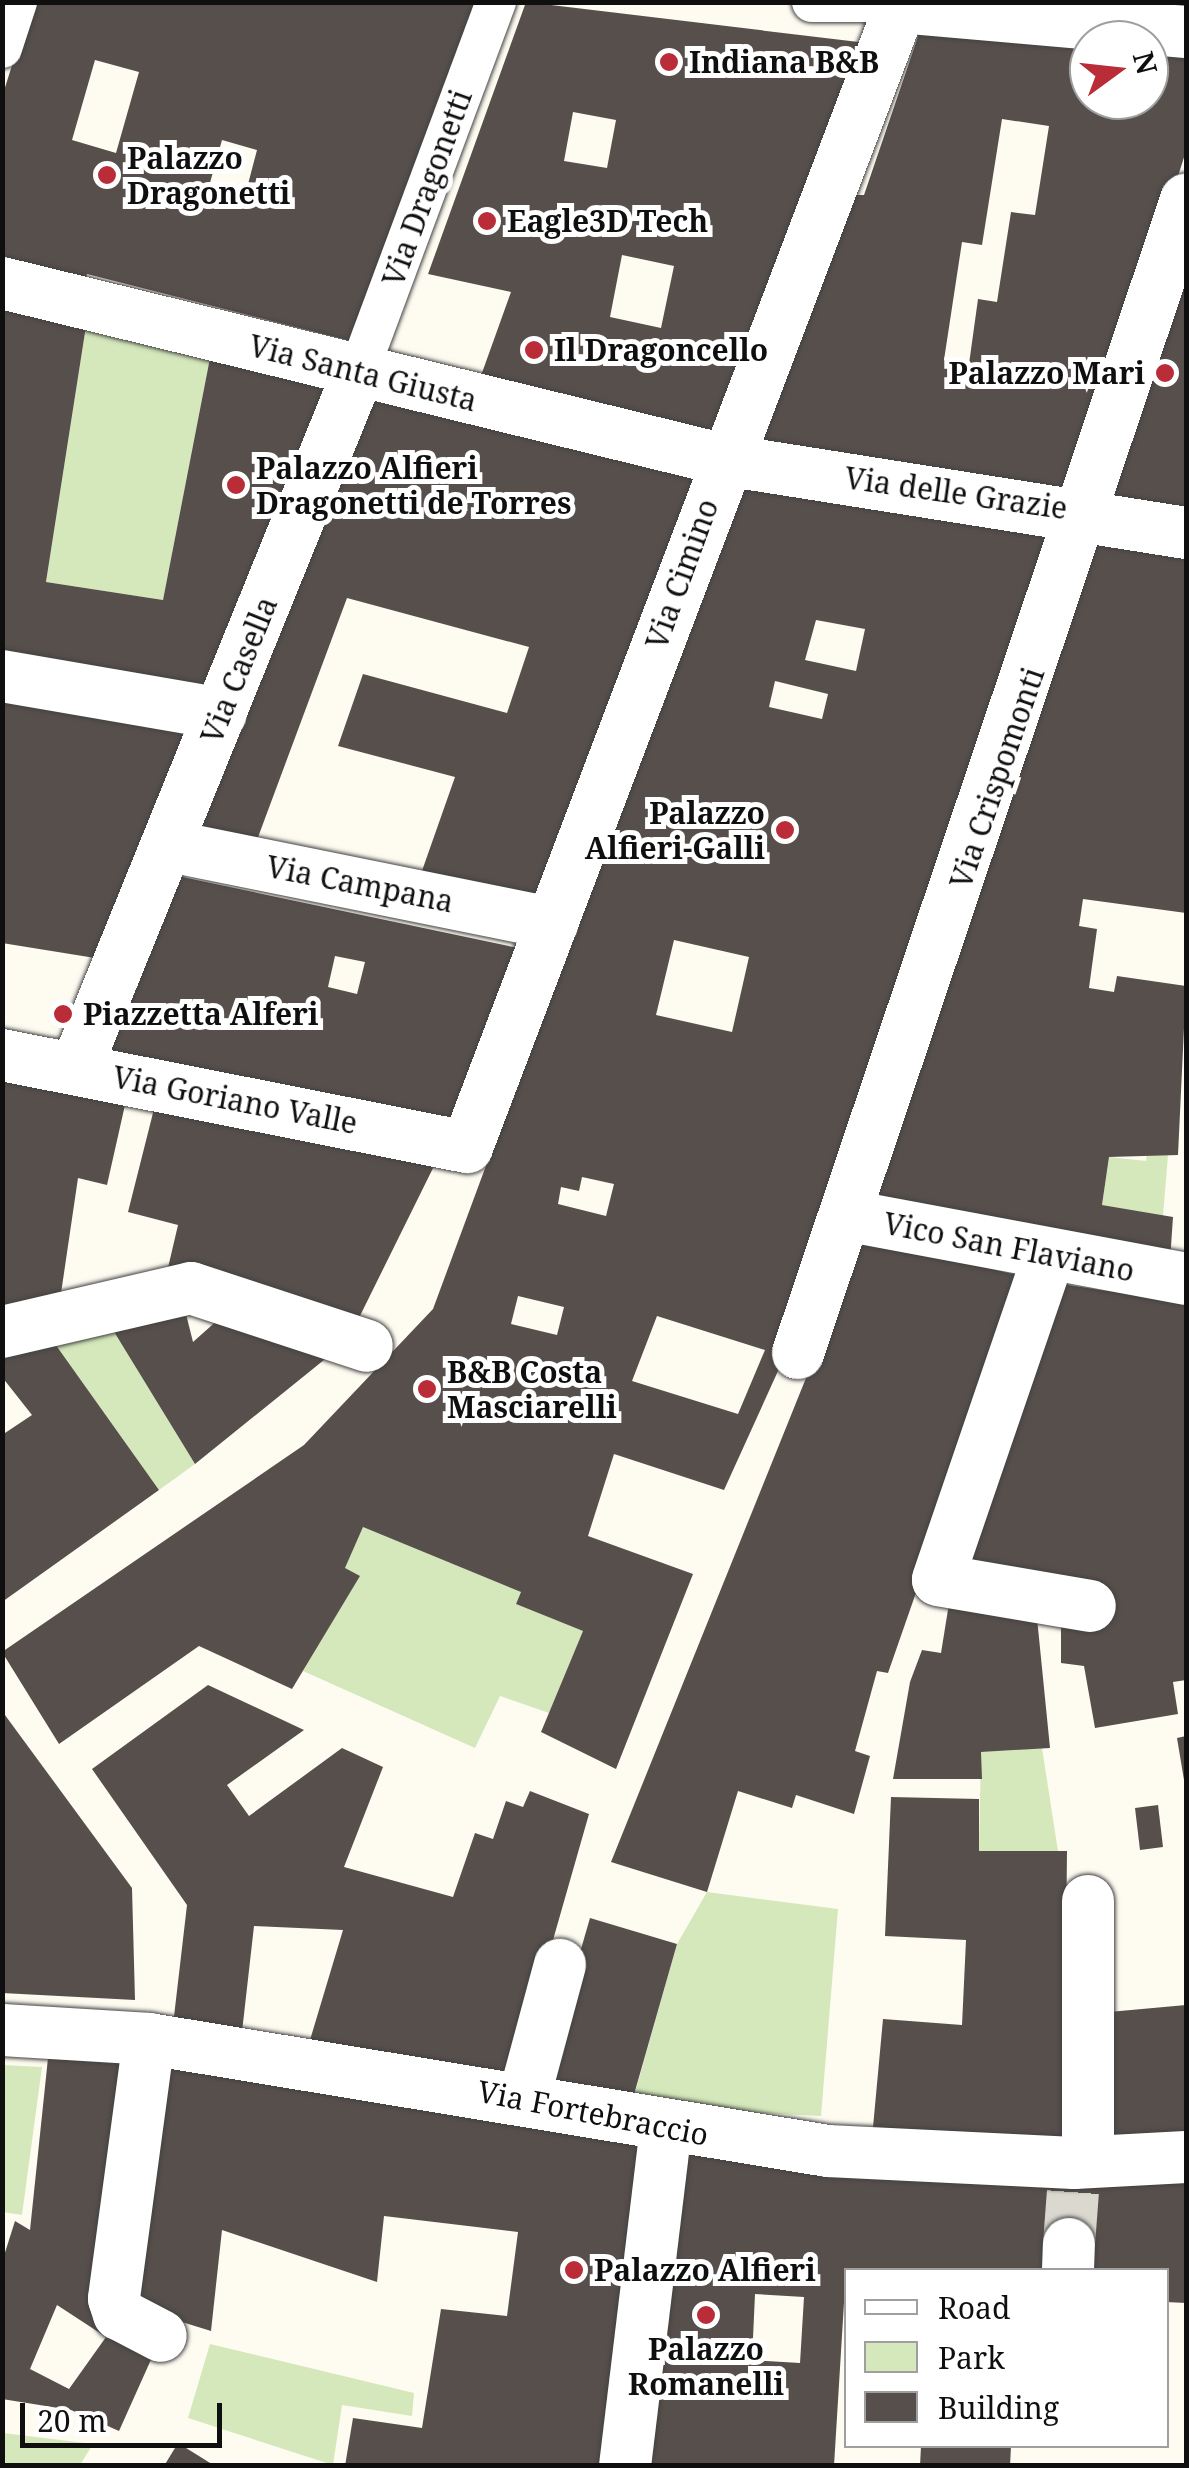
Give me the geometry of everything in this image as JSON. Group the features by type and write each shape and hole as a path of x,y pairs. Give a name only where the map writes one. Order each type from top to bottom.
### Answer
{"street":[{"path":"2,48 16,2"},
{"name":"Via Dragonetti","path":"358,373 496,2"},
{"path":"812,2 901,4 1186,32"},
{"name":"Via Cimino","path":"467,1147 901,4"},
{"name":"Via Crispomonti","path":"798,1354 850,1216 1086,512 1186,200"},
{"name":"Via Santa Giusta","path":"2,284 725,460"},
{"name":"Via Casella","path":"76,1068 358,373"},
{"name":"Via delle Grazie","path":"725,460 1086,512 1186,533"},
{"path":"2,676 221,714"},
{"name":"Via Campana","path":"169,846 552,922"},
{"name":"Via Goriano Valle","path":"2,1055 467,1147"},
{"name":"Vico San Flaviano","path":"850,1216 1049,1255 1181,1275"},
{"path":"1049,1255 938,1580 1090,1606"},
{"path":"2,1332 191,1288 366,1346"},
{"path":"1079,2168 1088,1901"},
{"path":"524,2098 560,1965"},
{"name":"Via Fortebraccio","path":"2,2030 149,2039 524,2098 666,2129 828,2151 1079,2168 1186,2157"},
{"path":"149,2039 114,2298 120,2314 161,2336"},
{"path":"625,2466 666,2129"}],"green space":[{"path":"86,326 210,358 163,600 46,582"},
{"path":"1147,1152 1168,1155 1163,1216 1102,1205 1109,1157 1146,1161"},
{"path":"105,1317 195,1464 159,1490 48,1334"},
{"path":"363,1527 521,1592 516,1604 583,1631 549,1713 500,1696 475,1748 303,1671 359,1577 345,1568"},
{"path":"1042,1748 1058,1851 979,1851 981,1752"},
{"path":"707,1892 838,1909 821,2116 701,2110 635,2093 677,1944"},
{"path":"3,2065 42,2067 22,2215 3,2212"},
{"path":"210,2344 414,2393 412,2416 342,2405 333,2465 188,2418"},
{"path":"3,2433 93,2444 80,2465 3,2465"}],"building":[{"name":"Palazzo Dragonetti","path":"32,2 478,2 351,341 87,274 83,286 2,266 2,97","holes":["95,60 139,72 116,153 72,140","222,140 257,150 242,207 206,197"]},
{"path":"526,2 867,43 712,442 478,384 511,292 428,274","holes":["573,112 616,120 607,168 564,161","622,255 674,266 661,328 610,317"]},
{"path":"924,19 1069,35 1069,120 1169,120 1169,46 1186,48 1186,151 1076,498 743,449 847,195 864,195","holes":["1002,119 1049,126 1035,215 1011,212 997,302 978,299 969,364 944,360 962,242 982,245"]},
{"name":"Palazzo Mari","path":"1186,248 1186,516 1102,499"},
{"name":"Palazzo Alfieri Dragonetti de Torres","path":"2,304 86,326 46,582 163,600 210,358 327,389 205,689 2,655"},
{"path":"364,399 704,471 538,910 417,885 455,777 338,746 363,674 507,713 529,647 347,598 254,848 189,831"},
{"path":"741,476 1067,526 788,1349 724,1490 614,1454 588,1536 693,1574 616,1769 541,1732 583,1631 516,1604 521,1592 363,1527 345,1568 360,1576 292,1689 199,1646 59,1744 2,1652 304,1445 433,1309","holes":["816,620 865,629 856,671 805,660","775,681 828,694 822,719 769,707","674,940 749,957 732,1032 656,1015","582,1177 614,1184 606,1216 558,1204 561,1187 579,1191","518,1296 564,1307 557,1335 511,1324","657,1316 765,1350 738,1414 632,1381"]},
{"path":"1095,528 1186,547 1186,913 1083,899 1079,926 1097,929 1089,988 1114,992 1117,976 1186,986 1178,1155 1109,1157 1102,1205 1173,1217 1170,1261 869,1201"},
{"path":"2,694 189,728 95,958 2,943"},
{"path":"173,875 518,948 453,1130 107,1056","holes":["335,956 365,962 357,994 328,987"]},
{"path":"2,1072 127,1096 107,1185 78,1178 59,1307 2,1317"},
{"path":"156,1101 439,1156 353,1330 167,1272 178,1225 128,1212"},
{"path":"862,1239 1026,1277 888,1673 877,1671 855,1751 870,1756 854,1814 796,1795 792,1808 738,1791 707,1892 611,1862"},
{"path":"1055,1283 1186,1303 1186,1680 1173,1682 1178,1714 1095,1728 1084,1666 1061,1663 1061,1610 956,1577"},
{"path":"182,1298 193,1342 230,1309 340,1347 195,1464 105,1317"},
{"path":"48,1334 159,1490 2,1602 2,1435 32,1415 2,1377 2,1342"},
{"path":"951,1591 1036,1608 1050,1748 981,1752 982,1779 893,1779 910,1682 922,1650 941,1653"},
{"path":"208,1685 304,1730 227,1785 249,1816 342,1748 383,1767 344,1867 453,1897 475,1833 493,1839 506,1801 523,1807 530,1791 589,1814 515,2073 310,2040 343,1930 254,1926 242,2032 173,2025 187,1905 92,1769"},
{"path":"2,1711 132,1888 135,2000 2,1993"},
{"path":"1186,1736 1186,1780 1184,1780 1177,1738"},
{"path":"891,1797 979,1799 979,1851 1067,1851 1064,2139 872,2138 883,2019 962,2025 966,1940 885,1936"},
{"path":"1158,1805 1163,1847 1140,1850 1135,1808"},
{"path":"590,1918 677,1944 631,2105 543,2080"},
{"path":"1186,2005 1186,2142 1107,2148 1109,2012"},
{"path":"129,2055 100,2312 154,2353 119,2431 71,2410 2,2399 2,2262 15,2221 30,2230 48,2058","holes":["57,2305 106,2337 69,2389 30,2369"]},
{"path":"154,2060 653,2140 610,2466 345,2466 353,2418 422,2428 441,2309 507,2316 518,2232 384,2216 377,2282 222,2230 211,2331 127,2305"},
{"name":"Palazzo Romanelli","path":"674,2149 1186,2172 1186,2303 1169,2302 1169,2268 844,2268 834,2466 644,2466","holes":["755,2294 804,2297 800,2363 752,2360"]},
{"path":"178,2443 215,2466 164,2466"},
{"path":"921,2448 1011,2448 1010,2466 920,2466"}],"tunnel":[{"path":"1069,2244 1074,2178"}],"place":[{"name":"Indiana B&B","path":"669,62"},
{"name":"Palazzo Dragonetti","path":"107,175"},
{"name":"Eagle3D Tech","path":"487,221"},
{"name":"Il Dragoncello","path":"534,350"},
{"name":"Palazzo Mari","path":"1165,373"},
{"name":"Palazzo Alfieri Dragonetti de Torres","path":"236,485"},
{"name":"Palazzo Alfieri-Galli","path":"785,830"},
{"name":"Piazzetta Alferi","path":"63,1014"},
{"name":"B&B Costa Masciarelli","path":"427,1389"},
{"name":"Palazzo Alfieri","path":"574,2270"},
{"name":"Palazzo Romanelli","path":"706,2315"}]}
